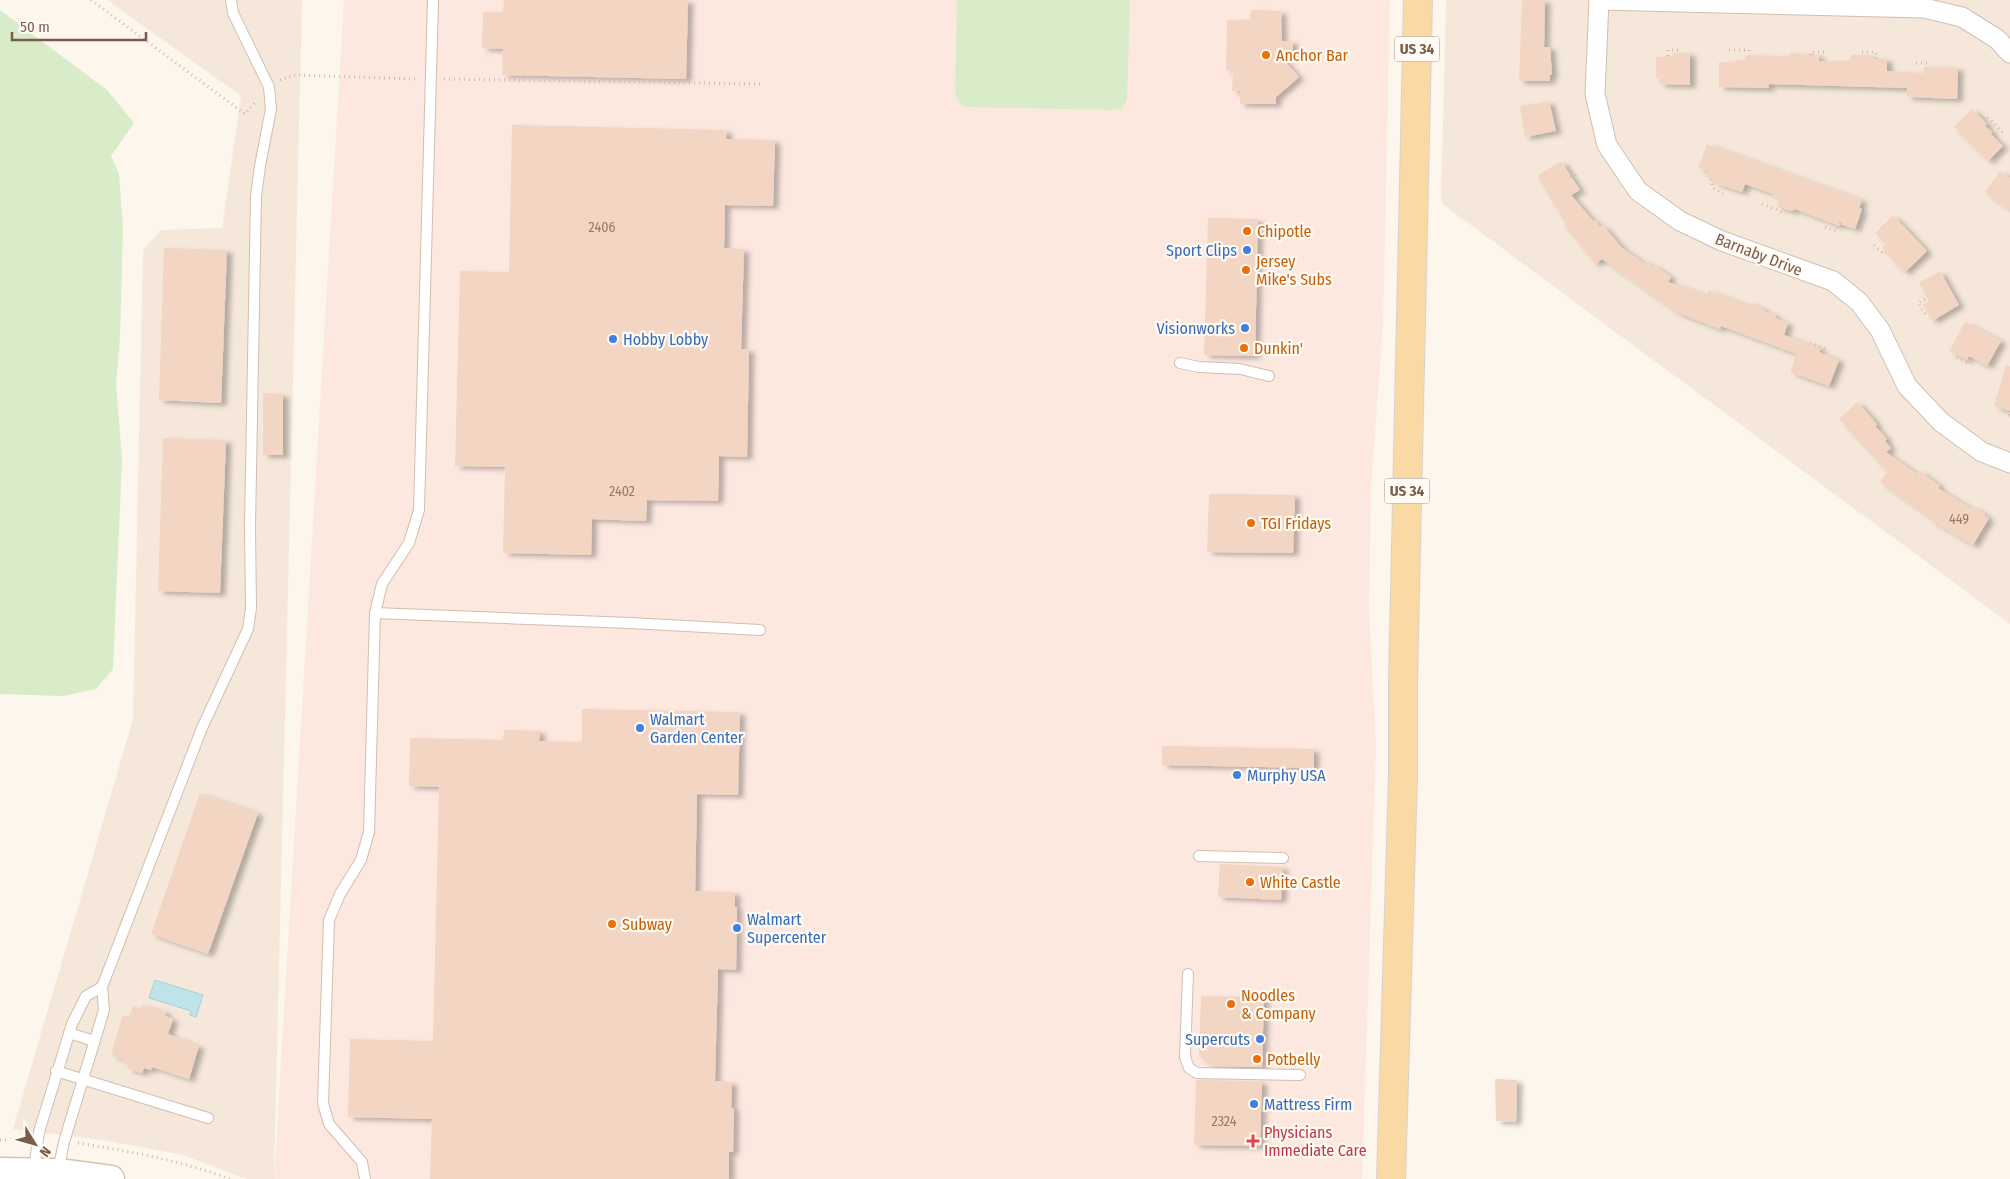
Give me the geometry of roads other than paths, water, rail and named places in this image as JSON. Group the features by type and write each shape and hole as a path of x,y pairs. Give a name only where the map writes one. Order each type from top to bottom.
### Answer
{"main road":[{"name":"US 34","path":"1391,1179 1403,776 1402,683 1418,0"}],"street":[{"path":"1599,0 1924,8 1962,17 1997,39 2010,53"},
{"name":"Barnaby Drive","path":"1599,0 1595,94 1607,145 1638,191 1680,221 1722,241 1833,281 1859,302 1880,330 1907,386 1941,422 1982,452 2010,463"},
{"path":"0,1171 46,1171 111,1179"}],"lane":[{"path":"46,1171 64,1142 104,1010 102,987 202,728 248,628 251,608 250,526 256,196 271,109 269,88 233,13 231,0"},
{"path":"365,1179 362,1162 329,1124 323,1103 329,920 340,894 361,860 369,832 375,613 382,584 409,543 419,510 433,0"},
{"path":"1180,363 1200,368 1240,369 1269,376"},
{"path":"375,613 630,622 760,630"},
{"path":"1199,856 1283,858"},
{"path":"1188,974 1186,1058 1189,1068 1196,1073 1300,1075"},
{"path":"46,1171 39,1132 56,1071 69,1033 86,996 102,987"},
{"path":"69,1033 94,1041"},
{"path":"56,1071 208,1118"}],"water":[{"path":"155,980 203,995 196,1017 190,1015 191,1011 149,998"}],"place":[{"name":"Anchor Bar","path":"1266,55"},
{"name":"Chipotle","path":"1247,231"},
{"name":"Sport Clips","path":"1247,250"},
{"name":"Jersey Mike's Subs","path":"1246,270"},
{"name":"Visionworks","path":"1245,328"},
{"name":"Hobby Lobby","path":"613,339"},
{"name":"Dunkin'","path":"1244,348"},
{"name":"TGI Fridays","path":"1251,523"},
{"name":"Walmart Garden Center","path":"640,728"},
{"name":"Murphy USA","path":"1237,775"},
{"name":"White Castle","path":"1250,882"},
{"name":"Subway","path":"612,924"},
{"name":"Walmart Supercenter","path":"737,928"},
{"name":"Noodles & Company","path":"1231,1004"},
{"name":"Supercuts","path":"1260,1039"},
{"name":"Potbelly","path":"1257,1059"},
{"name":"Mattress Firm","path":"1254,1104"},
{"name":"Physicians Immediate Care","path":"1253,1141"}]}
